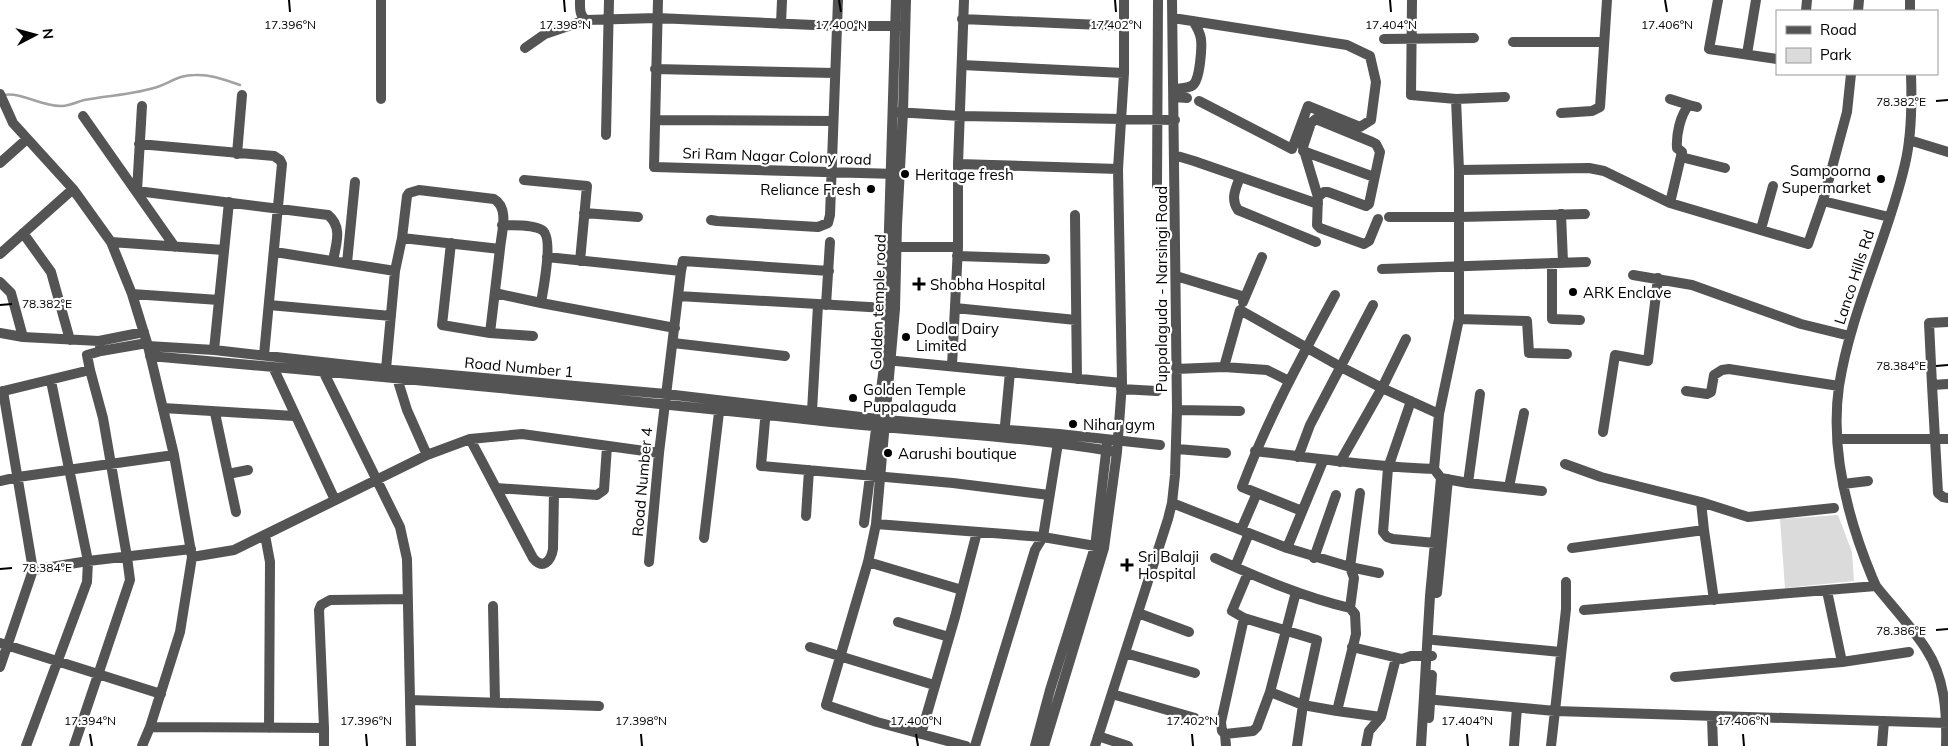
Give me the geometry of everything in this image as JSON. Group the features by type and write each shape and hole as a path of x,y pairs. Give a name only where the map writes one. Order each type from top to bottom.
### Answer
{"street":[{"path":"381,0 381,99"},
{"path":"580,0 580,11 582,17 586,20"},
{"path":"606,135 609,0"},
{"path":"658,0 654,120 833,121"},
{"path":"781,24 782,0"},
{"path":"711,220 824,226 828,223 832,172 838,0"},
{"name":"Golden temple road","path":"895,174 903,112 900,26 896,0"},
{"name":"Golden temple road","path":"864,523 875,476 888,360 894,241 895,174 892,112 900,26 906,0"},
{"path":"952,366 958,251 958,164 964,0"},
{"path":"1044,746 1100,547 1112,451 1118,441 1121,386 1118,169 1124,73 1124,0"},
{"path":"1157,186 1158,0"},
{"name":"Puppalaguda - Narsingi Road","path":"1097,741 1159,553 1172,503 1177,449 1177,410 1175,120 1172,0"},
{"path":"1412,0 1411,95 1456,99 1505,97"},
{"path":"1561,113 1592,111 1600,107 1607,0"},
{"path":"1718,0 1709,49 1776,59"},
{"path":"1747,54 1756,0"},
{"path":"525,48 545,34 586,20 657,18 837,26 900,26"},
{"path":"1173,18 1347,45 1370,56 1376,82 1371,120 1360,127 1308,106 1292,149 1199,101"},
{"path":"962,19 1123,26"},
{"path":"1174,93 1190,87 1196,81 1201,39 1199,30 1193,21"},
{"path":"1384,39 1474,38"},
{"path":"1513,42 1603,42"},
{"path":"962,65 1124,73"},
{"path":"656,69 835,73"},
{"path":"1459,170 1589,168 1604,171 1670,203 1808,244 1847,112 1851,75"},
{"name":"Lanco Hills Rd","path":"1911,75 1908,140 1901,180 1850,336 1839,386 1838,439 1844,487 1863,555 1874,581 1927,649 1936,668 1947,723 1946,746"},
{"path":"1174,93 1187,98"},
{"path":"237,154 242,95"},
{"path":"2,99 13,123 73,190 111,242 132,294 164,408 192,553 180,632 161,694 142,746"},
{"path":"1434,469 1439,414 1459,319 1459,170 1456,99"},
{"path":"1670,99 1693,106 1685,110 1676,140 1678,148 1682,152 1670,203"},
{"path":"137,191 142,106"},
{"path":"892,112 960,116 1175,120"},
{"path":"83,116 175,246"},
{"path":"1318,201 1324,192 1328,192 1366,206 1380,152 1376,144 1316,119 1309,126 1304,151 1318,201 1316,221 1320,228 1362,244 1369,241 1378,219"},
{"name":"Sri Ram Nagar Colony road","path":"654,120 654,167 895,174"},
{"path":"0,163 27,139"},
{"path":"1908,140 1948,152"},
{"path":"139,144 274,156 280,160 282,164 264,355"},
{"path":"1304,151 1374,177"},
{"path":"1174,156 1318,201"},
{"path":"1681,157 1725,168"},
{"path":"958,164 1118,169"},
{"path":"1240,177 1234,193 1235,205 1238,210 1316,242"},
{"path":"524,180 586,185 580,261"},
{"path":"347,263 355,182"},
{"path":"1761,230 1773,186"},
{"path":"0,254 73,190"},
{"path":"386,369 395,271 409,193 419,190 494,199 500,202 504,210 490,332"},
{"path":"137,191 328,215 335,221 338,229 333,261"},
{"path":"1822,200 1889,218"},
{"path":"214,350 229,202"},
{"path":"584,213 638,218"},
{"path":"1561,214 1563,262"},
{"path":"1389,217 1584,214"},
{"path":"1075,215 1077,379"},
{"path":"502,225 536,228 544,231 547,236 547,257 541,303"},
{"path":"23,233 51,272 70,340"},
{"path":"402,238 500,249"},
{"path":"894,241 958,251 1045,259"},
{"name":"Golden temple road","path":"888,360 886,308 894,241"},
{"path":"111,242 224,250"},
{"path":"812,411 830,242"},
{"path":"451,243 442,325 533,336"},
{"path":"274,252 395,271"},
{"path":"547,257 681,271 683,261 828,271"},
{"path":"1224,367 1240,310 1262,257"},
{"path":"1382,269 1586,262"},
{"path":"1552,263 1552,319 1580,320"},
{"name":"Road Number 4","path":"649,562 659,453 681,271"},
{"path":"1633,275 1692,285 1801,324 1850,336"},
{"path":"1176,276 1245,297"},
{"path":"1603,432 1615,355 1648,361 1658,278"},
{"path":"0,282 11,293 23,337"},
{"path":"495,293 674,328"},
{"path":"132,294 219,300"},
{"path":"1302,512 1242,487 1255,451 1289,380 1335,295"},
{"path":"678,296 886,308"},
{"path":"269,304 390,316"},
{"path":"1298,457 1310,425 1374,305"},
{"path":"955,308 1076,320"},
{"path":"1240,310 1341,367 1439,414"},
{"path":"1459,319 1526,321 1529,353 1567,354"},
{"path":"1948,322 1929,323 1938,493 1942,497 1948,498"},
{"path":"74,746 130,580 112,464 103,418 87,355 100,346 144,332"},
{"path":"0,333 23,337 70,340 100,346 148,348"},
{"path":"1340,462 1382,388 1406,339"},
{"path":"673,343 785,356"},
{"name":"Road Number 1","path":"148,348 214,350 264,355 586,388 665,399 881,423"},
{"name":"Road Number 1","path":"148,348 273,367 665,399"},
{"path":"888,360 1077,379 1157,391"},
{"path":"273,367 294,416 335,500"},
{"path":"1176,369 1224,367 1267,370 1289,380"},
{"path":"1686,390 1707,394 1711,392 1714,375 1722,370 1729,369 1839,386"},
{"path":"0,667 4,644 33,570 2,391 51,381 90,370"},
{"path":"323,371 400,527 407,559 411,746"},
{"path":"1004,434 1010,372"},
{"path":"397,378 407,410 427,455"},
{"path":"26,746 87,582 88,561 51,381"},
{"path":"1932,385 1948,384"},
{"path":"1468,484 1480,394"},
{"path":"1411,401 1388,468 1383,532 1387,537 1393,539 1435,543"},
{"path":"704,538 720,405"},
{"path":"164,408 215,413 294,416"},
{"path":"766,410 762,466 953,483 1049,495"},
{"name":"Road Number 1","path":"766,410 812,411 881,423"},
{"path":"1177,410 1240,411"},
{"path":"215,413 236,512"},
{"path":"1509,487 1524,413"},
{"path":"881,423 1058,439 1108,440 1160,445"},
{"path":"33,570 127,557 234,550 427,455 470,439 522,434 659,453"},
{"path":"1838,439 1948,438"},
{"path":"470,439 533,558 538,563 543,564 548,563 553,549 554,492"},
{"path":"1058,439 1112,451"},
{"path":"975,746 1035,550 1042,537 1058,439"},
{"path":"1108,440 1112,451"},
{"path":"496,488 596,496 603,492 607,446"},
{"path":"1177,449 1226,453"},
{"path":"1255,451 1388,468 1434,469 1445,479 1468,484 1542,491"},
{"path":"0,481 174,455"},
{"path":"1287,548 1323,461"},
{"path":"1565,464 1601,477 1701,502 1748,517 1834,508"},
{"path":"228,474 248,470"},
{"path":"806,516 809,470"},
{"name":"Golden temple road","path":"875,476 876,524 868,562 826,705 921,734"},
{"path":"1421,746 1427,700 1435,543 1445,479"},
{"path":"1430,656 1434,640 1445,479"},
{"path":"1844,487 1868,481"},
{"path":"1235,567 1257,493"},
{"path":"1350,608 1354,578 1350,567 1360,493"},
{"path":"1314,558 1336,495"},
{"path":"1701,502 1714,600"},
{"path":"1172,503 1314,558 1379,573"},
{"path":"876,524 1042,537 1100,547"},
{"path":"1572,548 1704,530"},
{"path":"966,746 921,734 977,532"},
{"path":"265,535 270,562 269,728"},
{"path":"1386,549 1387,537"},
{"path":"1035,746 1050,690 1100,547"},
{"path":"1215,558 1296,592 1327,603 1350,608 1355,614 1356,625 1352,647 1337,711"},
{"path":"868,562 962,590"},
{"path":"1248,573 1232,611 1244,618 1318,640 1303,705 1297,746"},
{"path":"1584,610 1827,591 1874,581"},
{"path":"1551,746 1566,609 1566,582"},
{"path":"1827,591 1842,662"},
{"path":"1226,734 1253,731 1257,727 1270,692 1296,592"},
{"path":"324,746 319,610 321,604 330,600 408,599"},
{"path":"493,606 495,701"},
{"path":"1138,613 1189,632"},
{"path":"1226,746 1226,734 1222,731 1221,722 1244,618"},
{"path":"898,622 949,637"},
{"path":"1434,640 1561,652"},
{"path":"4,644 161,694"},
{"path":"810,647 934,685"},
{"path":"1352,647 1402,659 1411,656 1430,656"},
{"path":"1675,677 1842,662 1908,652"},
{"path":"1125,653 1195,673"},
{"path":"1366,746 1369,731 1381,717 1396,658"},
{"path":"1270,692 1303,705 1381,717"},
{"path":"1112,694 1195,718"},
{"path":"410,700 495,701 599,706"},
{"path":"1427,700 1555,712 1947,723"},
{"path":"1427,700 1427,746"},
{"path":"1514,746 1517,708"},
{"path":"1712,716 1713,746"},
{"path":"1882,746 1884,721"},
{"path":"150,727 324,728"},
{"path":"1097,741 1128,746"}],"green space":[{"path":"1838,515 1852,552 1854,581 1785,588 1780,519"}],"waterway":[{"path":"3,95 18,96 54,106 62,106 84,100 141,91 189,75 212,76 240,85"}],"place":[{"name":"Heritage fresh","path":"905,174"},
{"name":"Sampoorna Supermarket","path":"1881,179"},
{"name":"Reliance Fresh","path":"871,189"},
{"name":"Shobha Hospital","path":"919,284"},
{"name":"ARK Enclave","path":"1573,292"},
{"name":"Dodla Dairy Limited","path":"906,337"},
{"name":"Golden Temple Puppalaguda","path":"853,398"},
{"name":"Nihar gym","path":"1073,424"},
{"name":"Aarushi boutique","path":"888,453"},
{"name":"Sri Balaji Hospital","path":"1127,565"}]}
